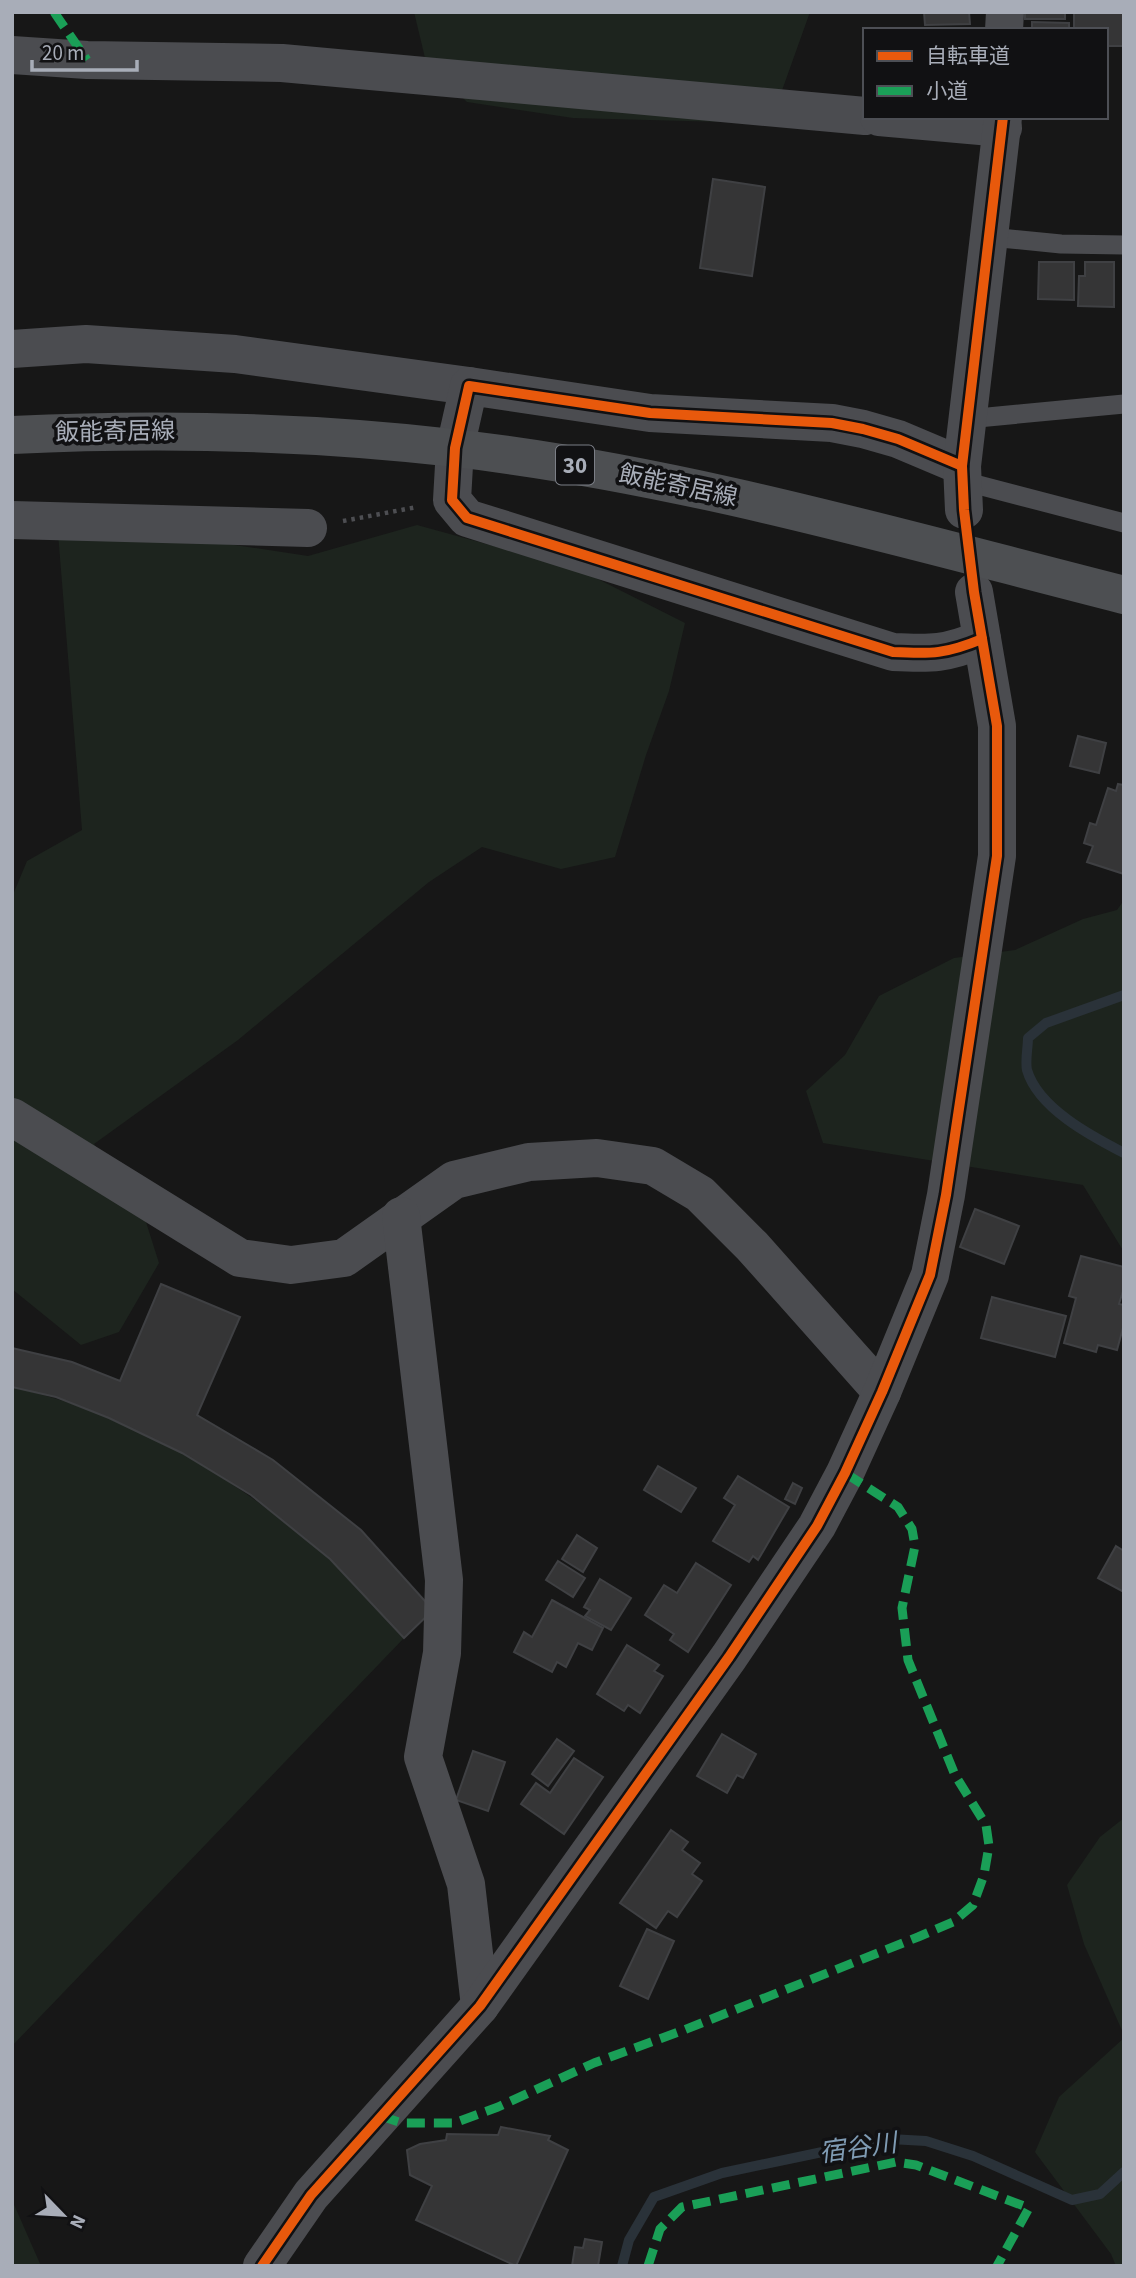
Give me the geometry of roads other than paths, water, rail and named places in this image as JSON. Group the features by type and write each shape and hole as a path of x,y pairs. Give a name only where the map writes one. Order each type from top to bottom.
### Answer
{"main road":[{"name":"飯能寄居線","path":"12,435 174,430 268,433 455,448 578,466 734,497 1124,594"}],"street":[{"path":"12,55 87,61 282,63 863,116"},
{"path":"920,119 1003,123 967,419 963,486"},
{"path":"12,349 86,344 235,354 650,413 832,424 898,439 963,486"},
{"path":"469,386 455,448 452,500 467,517 893,652 933,654 959,649 982,639"},
{"path":"12,520 308,528"},
{"path":"262,2266 311,2195 480,2006 729,1657 817,1526 882,1392 930,1275 946,1195 997,856 997,726 974,592"},
{"path":"12,1117 240,1258 291,1265 344,1258 454,1180 529,1162 597,1158 653,1166 709,1202 752,1245 882,1392"},
{"path":"401,1216 444,1580 442,1653 423,1757 466,1884 480,2006"}],"lane":[{"path":"990,237 1061,244 1124,245"},
{"path":"967,419 1124,404"},
{"path":"963,486 1124,523"}],"waterway":[{"name":"宿谷川","path":"1124,995 1046,1023 1028,1038 1026,1062 1033,1084 1042,1097 1067,1119 1124,1153"},
{"name":"宿谷川","path":"622,2266 629,2240 654,2197 722,2173 851,2146 890,2139 926,2141 973,2156 1072,2200 1100,2194 1124,2172"}]}
